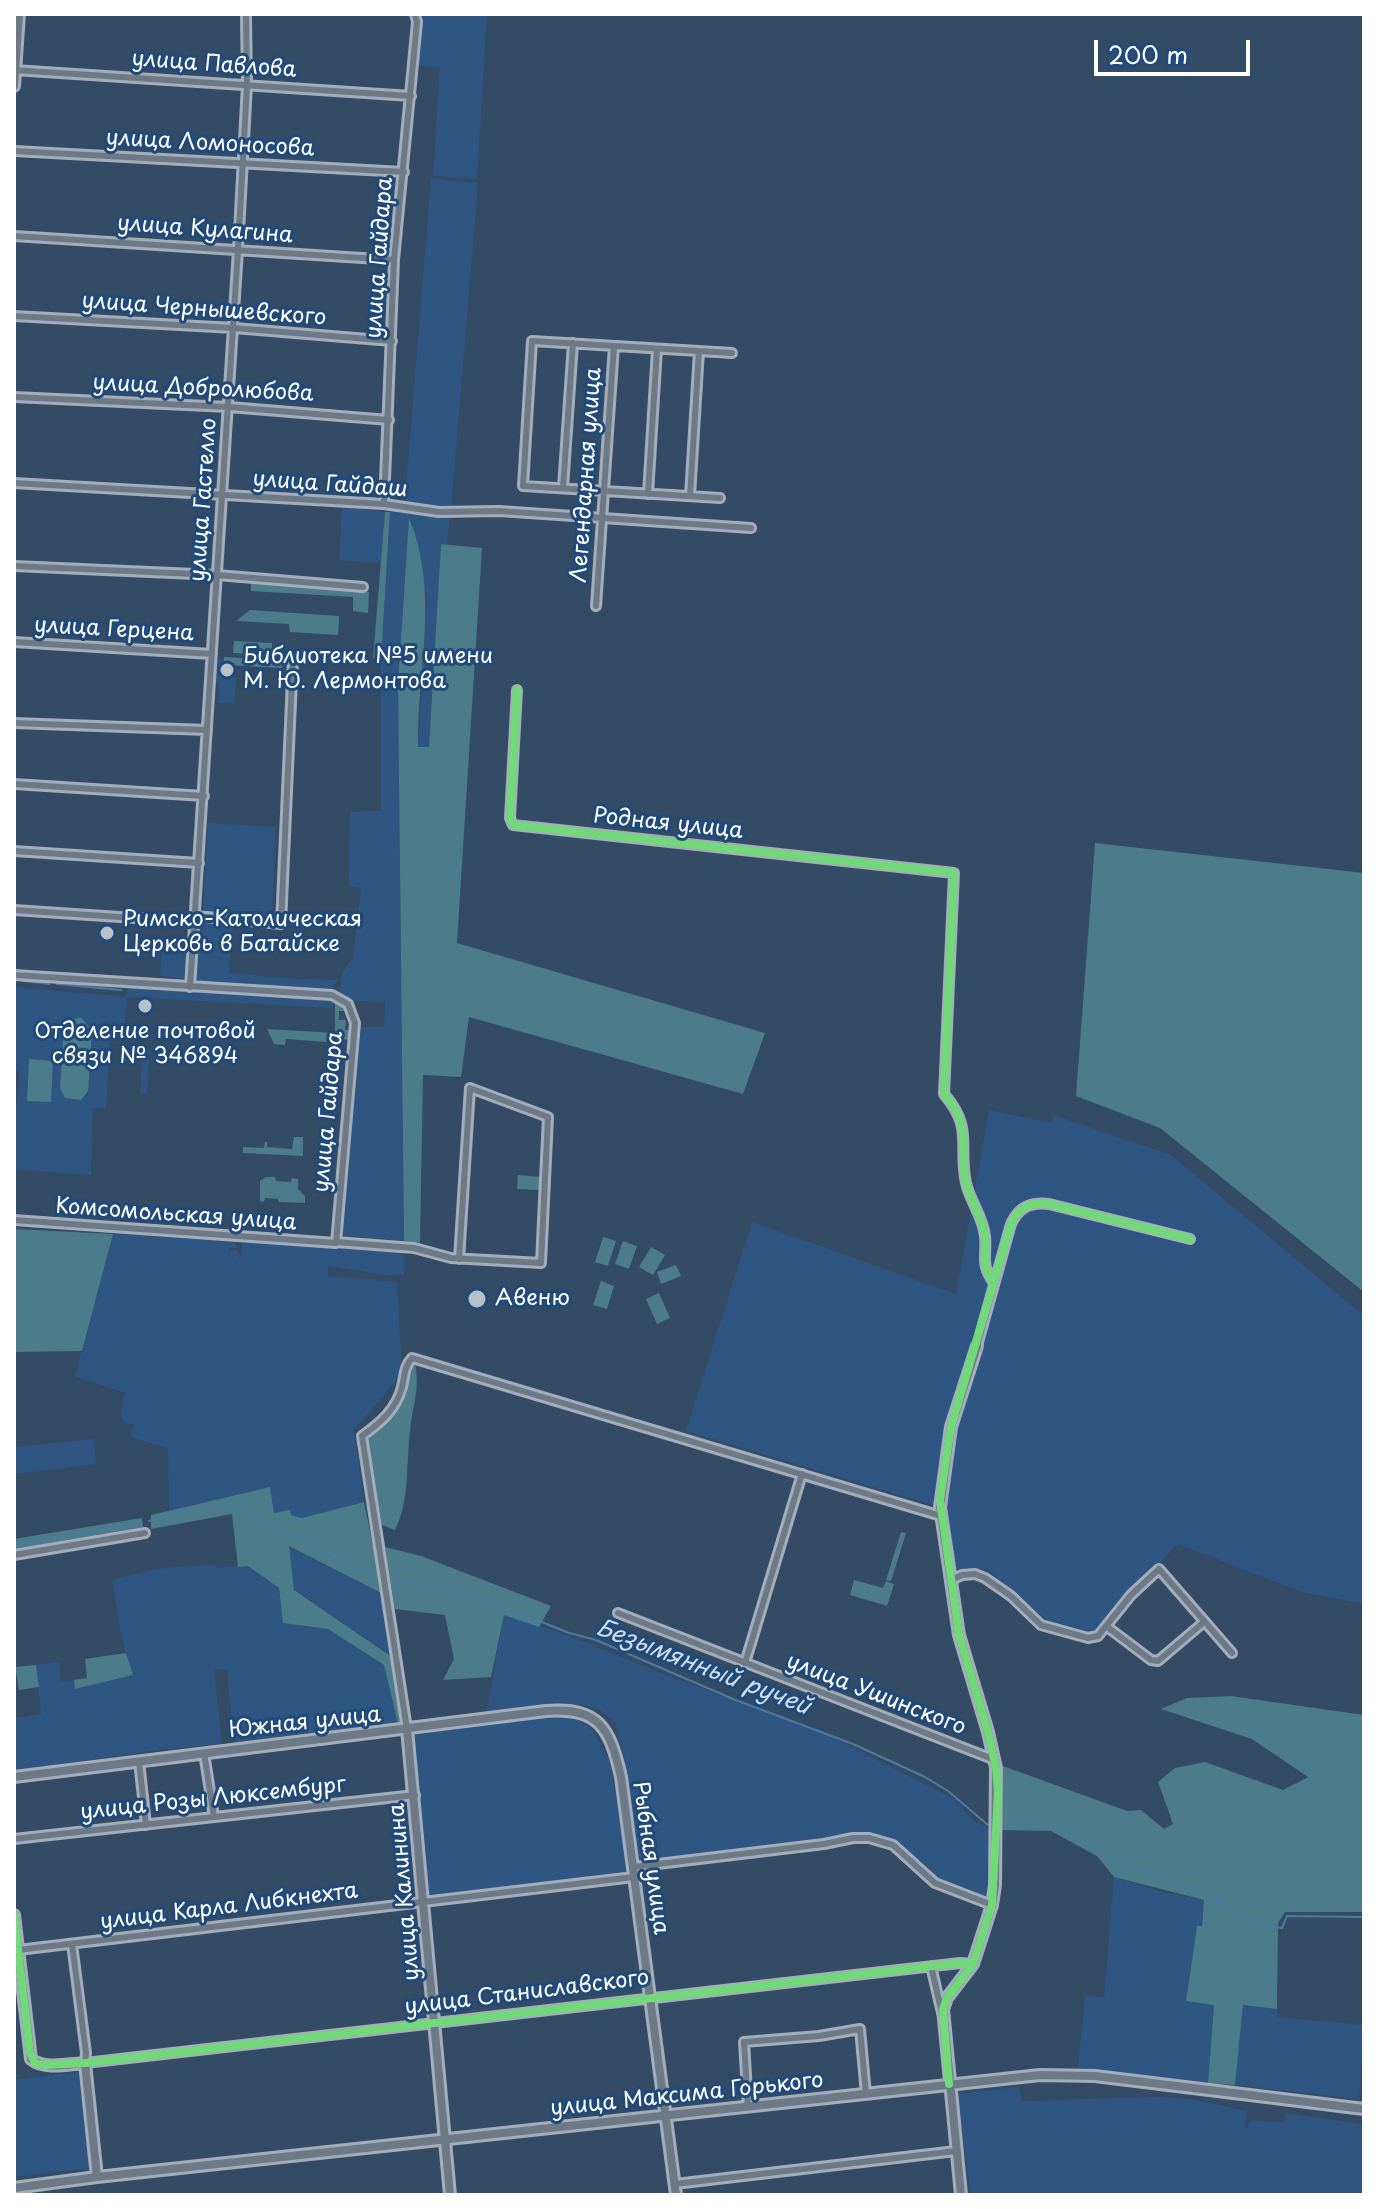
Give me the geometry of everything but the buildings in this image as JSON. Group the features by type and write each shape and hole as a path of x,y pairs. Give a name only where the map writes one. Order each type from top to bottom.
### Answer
{"street":[{"path":"14,86 19,14"},
{"name":"улица Гастелло","path":"190,987 234,328 247,85 246,14"},
{"name":"улица Гайдара","path":"384,504 394,260 411,96 415,14"},
{"name":"улица Павлова","path":"14,70 411,96"},
{"name":"улица Ломоносова","path":"14,151 404,172"},
{"name":"улица Кулагина","path":"14,236 394,260"},
{"name":"улица Чернышевского","path":"14,316 234,328 392,341"},
{"path":"720,498 523,486 532,341 732,353"},
{"path":"563,488 573,343"},
{"name":"Легендарная улица","path":"596,606 614,346"},
{"path":"648,494 657,349"},
{"path":"690,496 699,351"},
{"name":"улица Добролюбова","path":"14,397 229,407 389,420"},
{"name":"улица Гайдаш","path":"14,483 384,504 439,512 499,511 751,528"},
{"path":"14,566 217,575 363,587"},
{"name":"улица Герцена","path":"14,642 212,654"},
{"path":"14,910 281,924 293,658"},
{"name":"Родная улица","path":"517,690 510,818 513,825 954,873 944,1094 954,1105 963,1125 966,1182 985,1238 984,1268 994,1283"},
{"path":"14,723 207,730"},
{"path":"14,784 204,796"},
{"path":"14,851 199,863"},
{"path":"14,975 190,987"},
{"name":"улица Гайдара","path":"190,987 332,995 348,1004 355,1023 336,1243"},
{"name":"Комсомольская улица","path":"14,1220 414,1248 459,1259 541,1263 548,1117 470,1088 459,1259"},
{"path":"943,2016 947,1998 973,1964 992,1905 997,1820 995,1760 963,1651 941,1516 941,1488 951,1427 994,1283 1016,1214 1022,1208 1038,1203 1190,1239"},
{"path":"407,1729 362,1436 390,1413 401,1390 405,1365 412,1358 941,1516"},
{"path":"745,1663 802,1474"},
{"path":"14,1555 145,1533"},
{"path":"951,1580 975,1574 985,1578 1011,1596 1041,1625 1088,1638 1098,1636 1131,1595 1159,1569 1232,1653"},
{"name":"улица Ушинского","path":"618,1613 995,1760"},
{"path":"1106,1626 1151,1660 1158,1661 1204,1622"},
{"name":"Южная улица","path":"14,1777 563,1710 581,1712 597,1722"},
{"name":"Рыбная улица","path":"597,1722 617,1759 676,2195"},
{"name":"улица Калинина","path":"407,1729 450,2195"},
{"path":"204,1753 214,1817"},
{"path":"139,1761 146,1825"},
{"name":"улица Розы Люксембург","path":"14,1839 415,1795"},
{"name":"улица Карла Либкнехта","path":"18,1950 424,1903 853,1838 869,1838 893,1845 935,1883 992,1905"},
{"path":"14,1915 31,2059 39,2065 85,2063"},
{"path":"72,1944 97,2177"},
{"name":"улица Станиславского","path":"85,2063 650,1997 973,1964"},
{"path":"931,1966 943,2016 961,2195"},
{"path":"748,2107 744,2042 860,2029 866,2094"},
{"name":"улица Максима Горького","path":"14,2188 446,2138 1040,2075 1084,2075 1364,2109"},
{"path":"675,2184 956,2151"},
{"path":"44,2184 45,2195"}],"shaded area":[{"path":"419,14 487,14 477,179 433,176 440,67 415,65"},
{"path":"431,179 478,183 451,510 447,544 441,545 429,748 418,747 427,596 409,520 398,684 404,1241 341,1235 358,1027 384,1027 385,1002 338,1000 342,974 353,956 361,888 349,886 350,812 381,811 381,659 390,512 404,513"},
{"path":"342,507 385,512 381,563 339,560"},
{"path":"385,512 390,512 381,659 373,658"},
{"path":"409,518 418,546 425,603 418,747 429,747 441,544 482,548 457,943 765,1033 743,1094 469,1017 461,1077 423,1075 420,1243 404,1241 398,684"},
{"path":"251,583 369,592 368,613 353,611 353,597 251,591"},
{"path":"250,610 339,616 338,635 290,632 289,624 236,621"},
{"path":"234,641 272,643 272,655 233,653"},
{"path":"224,657 283,660 282,668 224,665"},
{"path":"213,658 223,659 222,677 236,678 234,704 218,703 219,683 212,682"},
{"path":"208,823 276,827 272,918 203,915"},
{"path":"1095,843 1364,873 1364,1292 1160,1128 1076,1096"},
{"path":"199,919 233,924 229,973 339,980 329,992 194,985"},
{"path":"162,949 186,951 184,978 160,976"},
{"path":"128,986 332,999 333,1008 127,997 125,1024 111,1025 106,1108 93,1108 91,1175 14,1169 14,1102 17,1102 19,1071 14,1070 14,987 126,997"},
{"path":"335,1001 341,1002 347,1011 339,1011 339,1020 346,1020 345,1030 349,1030 349,1040 340,1039 340,1043 286,1039 285,1045 274,1044 267,1029 335,1033"},
{"path":"81,1018 92,1030 88,1091 81,1100 65,1098 60,1088 64,1027 72,1019"},
{"path":"143,1047 150,1048 147,1093 140,1093"},
{"path":"29,1059 53,1061 51,1102 27,1101"},
{"path":"989,1110 1051,1123 1054,1115 1171,1155 1364,1316 1364,1604 1302,1592 1178,1544 1152,1571 1149,1570 1093,1632 1047,1620 987,1569 954,1569 946,1509 686,1431 752,1222 956,1294"},
{"path":"294,1137 303,1137 303,1156 243,1153 243,1147 264,1148 265,1142 267,1147 292,1149"},
{"path":"518,1175 541,1177 540,1190 517,1189"},
{"path":"266,1177 291,1182 292,1178 298,1179 298,1189 305,1196 305,1203 265,1198 264,1202 260,1201 260,1181"},
{"path":"14,1229 113,1234 82,1351 14,1352"},
{"path":"113,1234 235,1241 236,1248 229,1248 227,1255 230,1251 238,1250 240,1261 243,1240 404,1253 404,1275 328,1266 328,1276 397,1282 402,1374 354,1430 364,1502 302,1518 274,1513 270,1487 169,1510 168,1448 130,1437 134,1425 123,1422 120,1413 125,1393 75,1376"},
{"path":"603,1237 616,1241 608,1266 595,1262"},
{"path":"623,1241 637,1246 629,1269 615,1264"},
{"path":"651,1247 665,1255 653,1275 639,1267"},
{"path":"676,1265 681,1276 661,1284 657,1272"},
{"path":"601,1281 614,1286 607,1309 593,1305"},
{"path":"659,1293 670,1318 657,1324 646,1299"},
{"path":"415,1362 416,1389 405,1494 395,1530 382,1525 367,1441 393,1410 409,1368"},
{"path":"94,1439 96,1464 14,1474 14,1447"},
{"path":"270,1487 274,1513 290,1510 291,1515 302,1518 364,1502 383,1594 289,1546 294,1590 392,1657 402,1723 398,1724 384,1665 328,1629 283,1623 279,1588 248,1566 238,1567 232,1514 151,1529 151,1515"},
{"path":"142,1518 143,1527 14,1549 14,1539"},
{"path":"901,1532 906,1533 891,1581 886,1580"},
{"path":"288,1546 383,1594 392,1657 294,1589"},
{"path":"385,1547 421,1556 551,1606 539,1627 504,1615 491,1677 443,1680 454,1659 445,1615 395,1609"},
{"path":"216,1564 217,1568 248,1566 279,1588 283,1623 328,1629 384,1665 398,1724 234,1743 227,1669 214,1669 222,1744 156,1750 14,1772 14,1718 41,1714 36,1665 59,1662 61,1681 74,1680 75,1688 132,1675 121,1636 112,1580 154,1569"},
{"path":"854,1580 883,1588 886,1581 894,1584 887,1606 850,1595"},
{"path":"504,1614 820,1731 951,1797 974,1821 992,1830 988,1900 933,1879 891,1842 861,1835 637,1864 624,1756 615,1722 597,1708 576,1704 486,1714"},
{"path":"126,1653 133,1675 75,1689 74,1680 87,1678 85,1659"},
{"path":"36,1665 39,1687 19,1690 15,1667"},
{"path":"1231,1696 1364,1715 1364,1912 1285,1912 1278,1923 1277,2009 1243,2005 1235,2085 1208,2083 1214,2005 1186,2001 1197,1926 1202,1926 1204,1900 1114,1877 1097,1856 1051,1831 1002,1830 1003,1766 1127,1811 1141,1810 1164,1829 1173,1824 1158,1782 1175,1768 1205,1762 1283,1790 1308,1777 1252,1739 1161,1709 1187,1698"},
{"path":"541,1716 576,1717 593,1731 610,1761 629,1876 426,1900 411,1734"},
{"path":"1114,1877 1163,1892 1205,1900 1201,1926 1197,1927 1186,2000 1214,2004 1208,2083 1078,2069 1085,1995 1104,1997"},
{"path":"1243,2005 1277,2009 1278,2017 1364,2025 1359,2099 1235,2085"},
{"path":"79,2072 91,2168 14,2177 14,2080"},
{"path":"1019,2087 1022,2101 1159,2097 1197,2100 1247,2111 1245,2127 1248,2128 1250,2120 1284,2123 1286,2113 1364,2124 1364,2195 971,2195 957,2094"}],"waterway":[{"path":"23,981 49,984"},
{"path":"57,984 121,990"},
{"name":"Безымянный ручей","path":"149,1521 232,1504 372,1575"},
{"path":"14,1545 141,1524"},
{"name":"Безымянный ручей","path":"390,1579 463,1592 492,1602 569,1633 596,1640 733,1699 853,1744 925,1777 948,1791 988,1825"},
{"path":"1007,1824 1032,1823 1070,1833 1102,1853 1224,1902 1243,1916 1266,1924 1282,1928 1287,1916 1364,1917"}],"cycle path":[{"path":"517,690 510,818 513,825 954,873 944,1094 959,1117 962,1128 966,1183 984,1229 986,1265 994,1283"},
{"path":"949,2084 943,2009 947,1998 973,1964 992,1905 998,1792 988,1732 959,1635 940,1500 951,1427 1011,1224 1018,1213 1031,1205 1049,1204 1190,1239"},
{"path":"14,1915 30,2053 35,2063 45,2065 85,2063 960,1963 973,1964"}],"place":[{"name":"Библиотека №5 имени М. Ю. Лермонтова","path":"227,670"},
{"name":"Римско-Католическая Церковь в Батайске","path":"107,933"},
{"name":"Отделение почтовой связи № 346894","path":"145,1006"},
{"name":"Авеню","path":"477,1299"}]}
